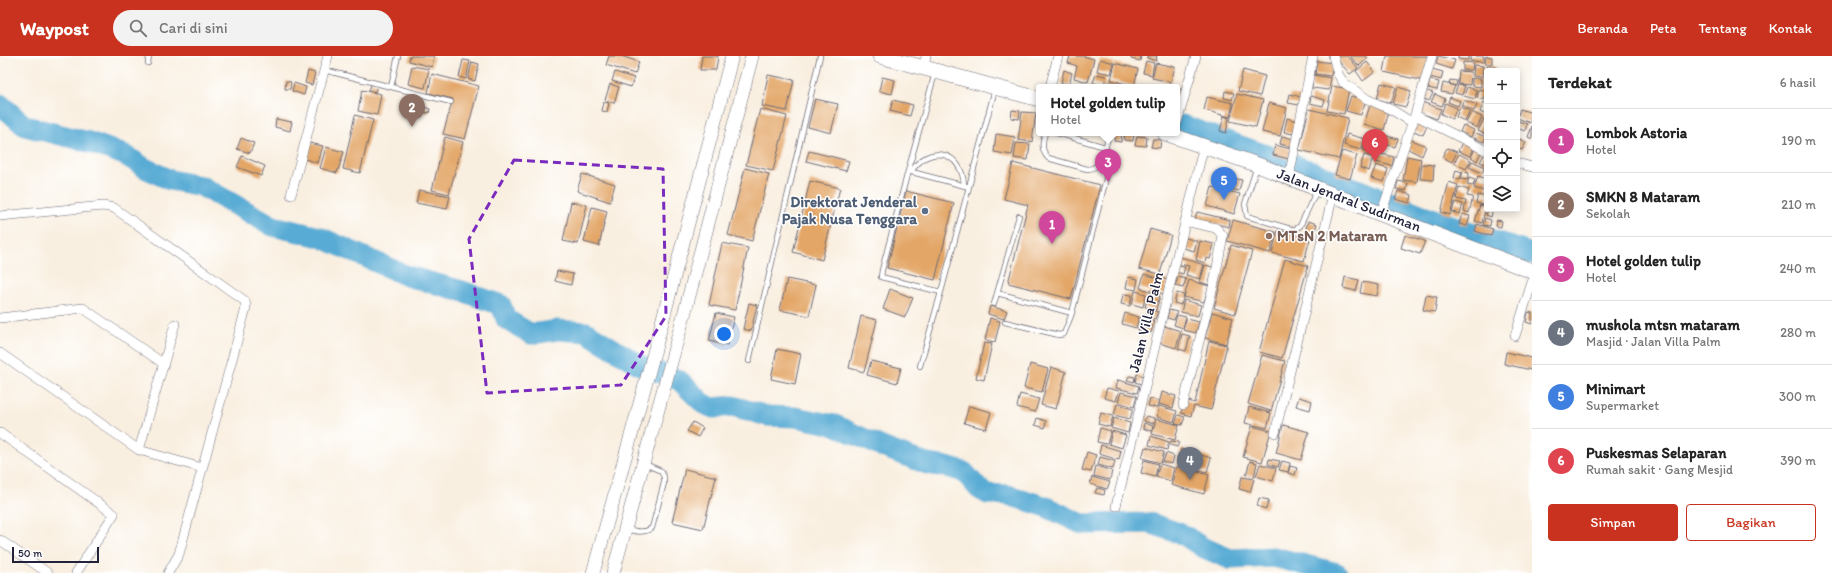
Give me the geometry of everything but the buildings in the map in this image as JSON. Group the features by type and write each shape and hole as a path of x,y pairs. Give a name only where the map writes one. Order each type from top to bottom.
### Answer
{"highway":[{"path":"880,56 928,65 995,88 1036,98"},
{"name":"Jalan Jendral Sudirman","path":"1180,134 1381,214 1532,270"}],"main road":[{"path":"593,573 655,349 732,56"},
{"path":"613,573 644,464 752,56"}],"street":[{"path":"291,195 328,56"},
{"path":"1051,84 1058,56"},
{"path":"1180,106 1196,56"},
{"path":"1289,177 1313,56"},
{"path":"1333,56 1338,74 1343,82 1367,99 1484,150"},
{"path":"1381,214 1414,119 1432,56"},
{"name":"Jalan Villa Palm","path":"1116,506 1204,145"},
{"path":"1520,164 1532,167"},
{"path":"1275,433 1334,195"},
{"path":"0,216 103,206 114,208 245,301 246,308 179,554 168,573"},
{"path":"1183,405 1214,283 1223,236 1216,228 1185,222"},
{"path":"1515,336 1532,282"},
{"path":"0,318 82,308 164,364"},
{"path":"139,450 175,324"},
{"path":"0,353 139,450 202,468"},
{"path":"0,433 114,514 76,573"},
{"path":"0,540 48,573"}],"lane":[{"path":"148,63 149,56"},
{"path":"390,87 398,56"},
{"path":"749,361 820,56"},
{"path":"928,65 909,172 881,277 941,292"},
{"path":"324,70 451,102"},
{"path":"920,366 995,88"},
{"path":"1044,136 1042,148 1044,154 1048,158 1086,169 1092,169 1098,166 1108,136"},
{"path":"1005,322 1059,335 1066,332 1110,163 1109,154 1105,147 1067,136"},
{"path":"909,172 917,162 927,156 938,154 949,157 958,164 963,174 964,185"},
{"path":"1258,165 1244,204 1247,216 1294,230 1297,229 1300,226 1318,188"},
{"path":"909,172 969,187"},
{"path":"994,304 1019,216"},
{"path":"997,293 1072,313"},
{"path":"626,528 640,532 647,532 652,528 654,521 664,483 664,477 661,470 644,464"}],"highlighted area":[{"path":"514,160 663,169 666,316 621,385 487,393 469,239"}],"waterway":[{"path":"0,104 25,126 89,142 125,155 145,168 170,180 201,186 273,226 320,237 407,276 462,291 501,305 506,319 531,334 558,330 586,332 640,365 679,380 704,404 713,408 733,406 767,416 795,417 835,425 882,447 927,464 947,467 964,472 979,489 988,494 1008,495 1044,506 1082,524 1150,523 1184,535 1202,547 1230,559 1274,557 1337,573"},
{"path":"1182,125 1316,173 1423,215 1531,254"}],"place":[{"name":"SMKN 8 Mataram","path":"412,127"},
{"name":"Puskesmas Selaparan","path":"1375,162"},
{"name":"Hotel golden tulip","path":"1108,182"},
{"name":"Minimart","path":"1224,200"},
{"name":"Direktorat Jenderal Pajak Nusa Tenggara","path":"925,211"},
{"name":"MTsN 2 Mataram","path":"1269,236"},
{"name":"Lombok Astoria","path":"1052,244"},
{"name":"mushola mtsn mataram","path":"1190,480"}]}
